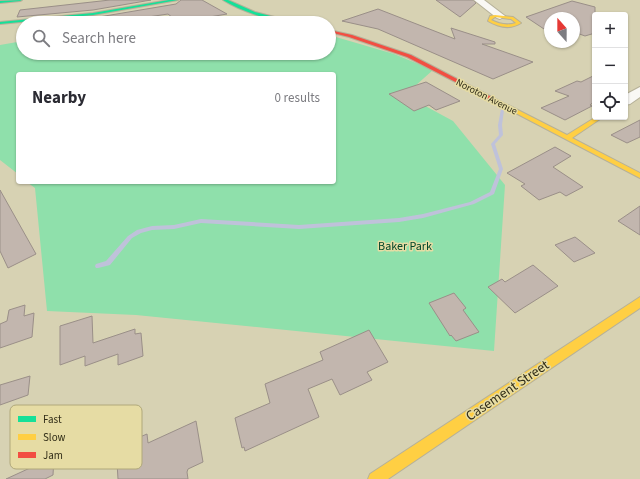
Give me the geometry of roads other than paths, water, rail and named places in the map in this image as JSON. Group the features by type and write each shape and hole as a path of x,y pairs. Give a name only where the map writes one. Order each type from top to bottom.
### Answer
{"main road":[{"path":"0,2 20,0"},
{"path":"72,16 176,0"},
{"path":"225,0 254,13 267,16"},
{"path":"0,23 16,21"},
{"name":"Noroton Avenue","path":"336,33 409,56 640,176"},
{"path":"568,138 595,120"},
{"name":"Casement Street","path":"375,479 640,302"}],"street":[{"path":"478,0 500,16"},
{"path":"628,99 640,91"}],"waterway":[{"path":"98,266 108,263 130,237 139,231 152,228 174,227 201,221 299,227 399,220 423,216 472,203 492,193 501,169 493,144 501,135 500,125 502,110"}],"park label":[{"name":"Baker Park","path":"405,246"}]}
